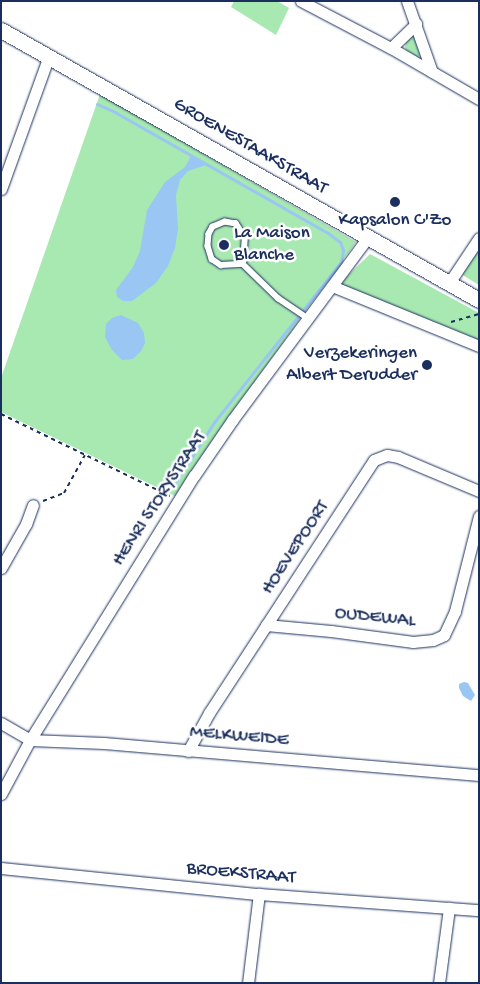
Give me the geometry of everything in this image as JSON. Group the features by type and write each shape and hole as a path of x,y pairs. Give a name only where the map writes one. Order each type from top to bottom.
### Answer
{"street":[{"path":"301,1 391,48 479,99"},
{"path":"407,1 432,72"},
{"path":"391,48 416,24"},
{"name":"GROENESTAAKSTRAAT","path":"1,30 479,300"},
{"path":"1,189 49,56"},
{"name":"HENRI STORYSTRAAT","path":"1,794 30,740 179,500 233,419 306,317 332,286 368,237"},
{"path":"449,283 479,238"},
{"path":"332,286 479,346"},
{"name":"HOEVEPOORT","path":"188,751 196,734 374,460 387,456 398,457 479,492"},
{"path":"1,568 26,524 34,505"},
{"name":"OUDEWAL","path":"266,625 414,642 433,640 444,635 455,611 479,516"},
{"name":"MELKWEIDE","path":"1,723 30,740 104,743 479,775"},
{"name":"BROEKSTRAAT","path":"1,868 258,894 479,910"},
{"path":"248,983 258,894"},
{"path":"439,983 449,908"}],"lane":[{"path":"244,264 222,265 212,259 208,246 209,234 213,227 225,222 236,224 245,238 244,264 258,280 306,317"}],"path":[{"path":"434,328 479,314"},
{"path":"1,414 179,500"},
{"path":"34,505 64,493 85,455"}],"green space":[{"path":"234,1 277,1 289,8 276,35 231,7"},
{"path":"413,37 418,38 421,55 418,57 405,48 406,41"},
{"path":"100,94 356,242 220,429 175,496 1,412 1,378"},
{"path":"479,245 479,285 461,274"},
{"path":"370,254 479,313 479,343 338,285"}],"water":[{"path":"191,156 206,165 188,171 180,180 176,195 178,229 175,248 168,266 156,283 132,301 123,301 117,297 116,290 133,267 140,251 147,210 165,182 185,167"},
{"path":"121,315 138,323 144,333 145,343 141,351 133,359 122,360 112,350 105,337 106,324 112,318"},
{"path":"468,683 475,695 471,701 463,696 459,688 459,684"}],"waterway":[{"path":"97,104 113,111 328,233 340,242 343,250 341,262 215,421 176,481"}],"place":[{"name":"Kapsalon C'Zo","path":"395,202"},
{"name":"La Maison Blanche","path":"224,245"},
{"name":"Verzekeringen Albert Derudder","path":"427,365"}]}
